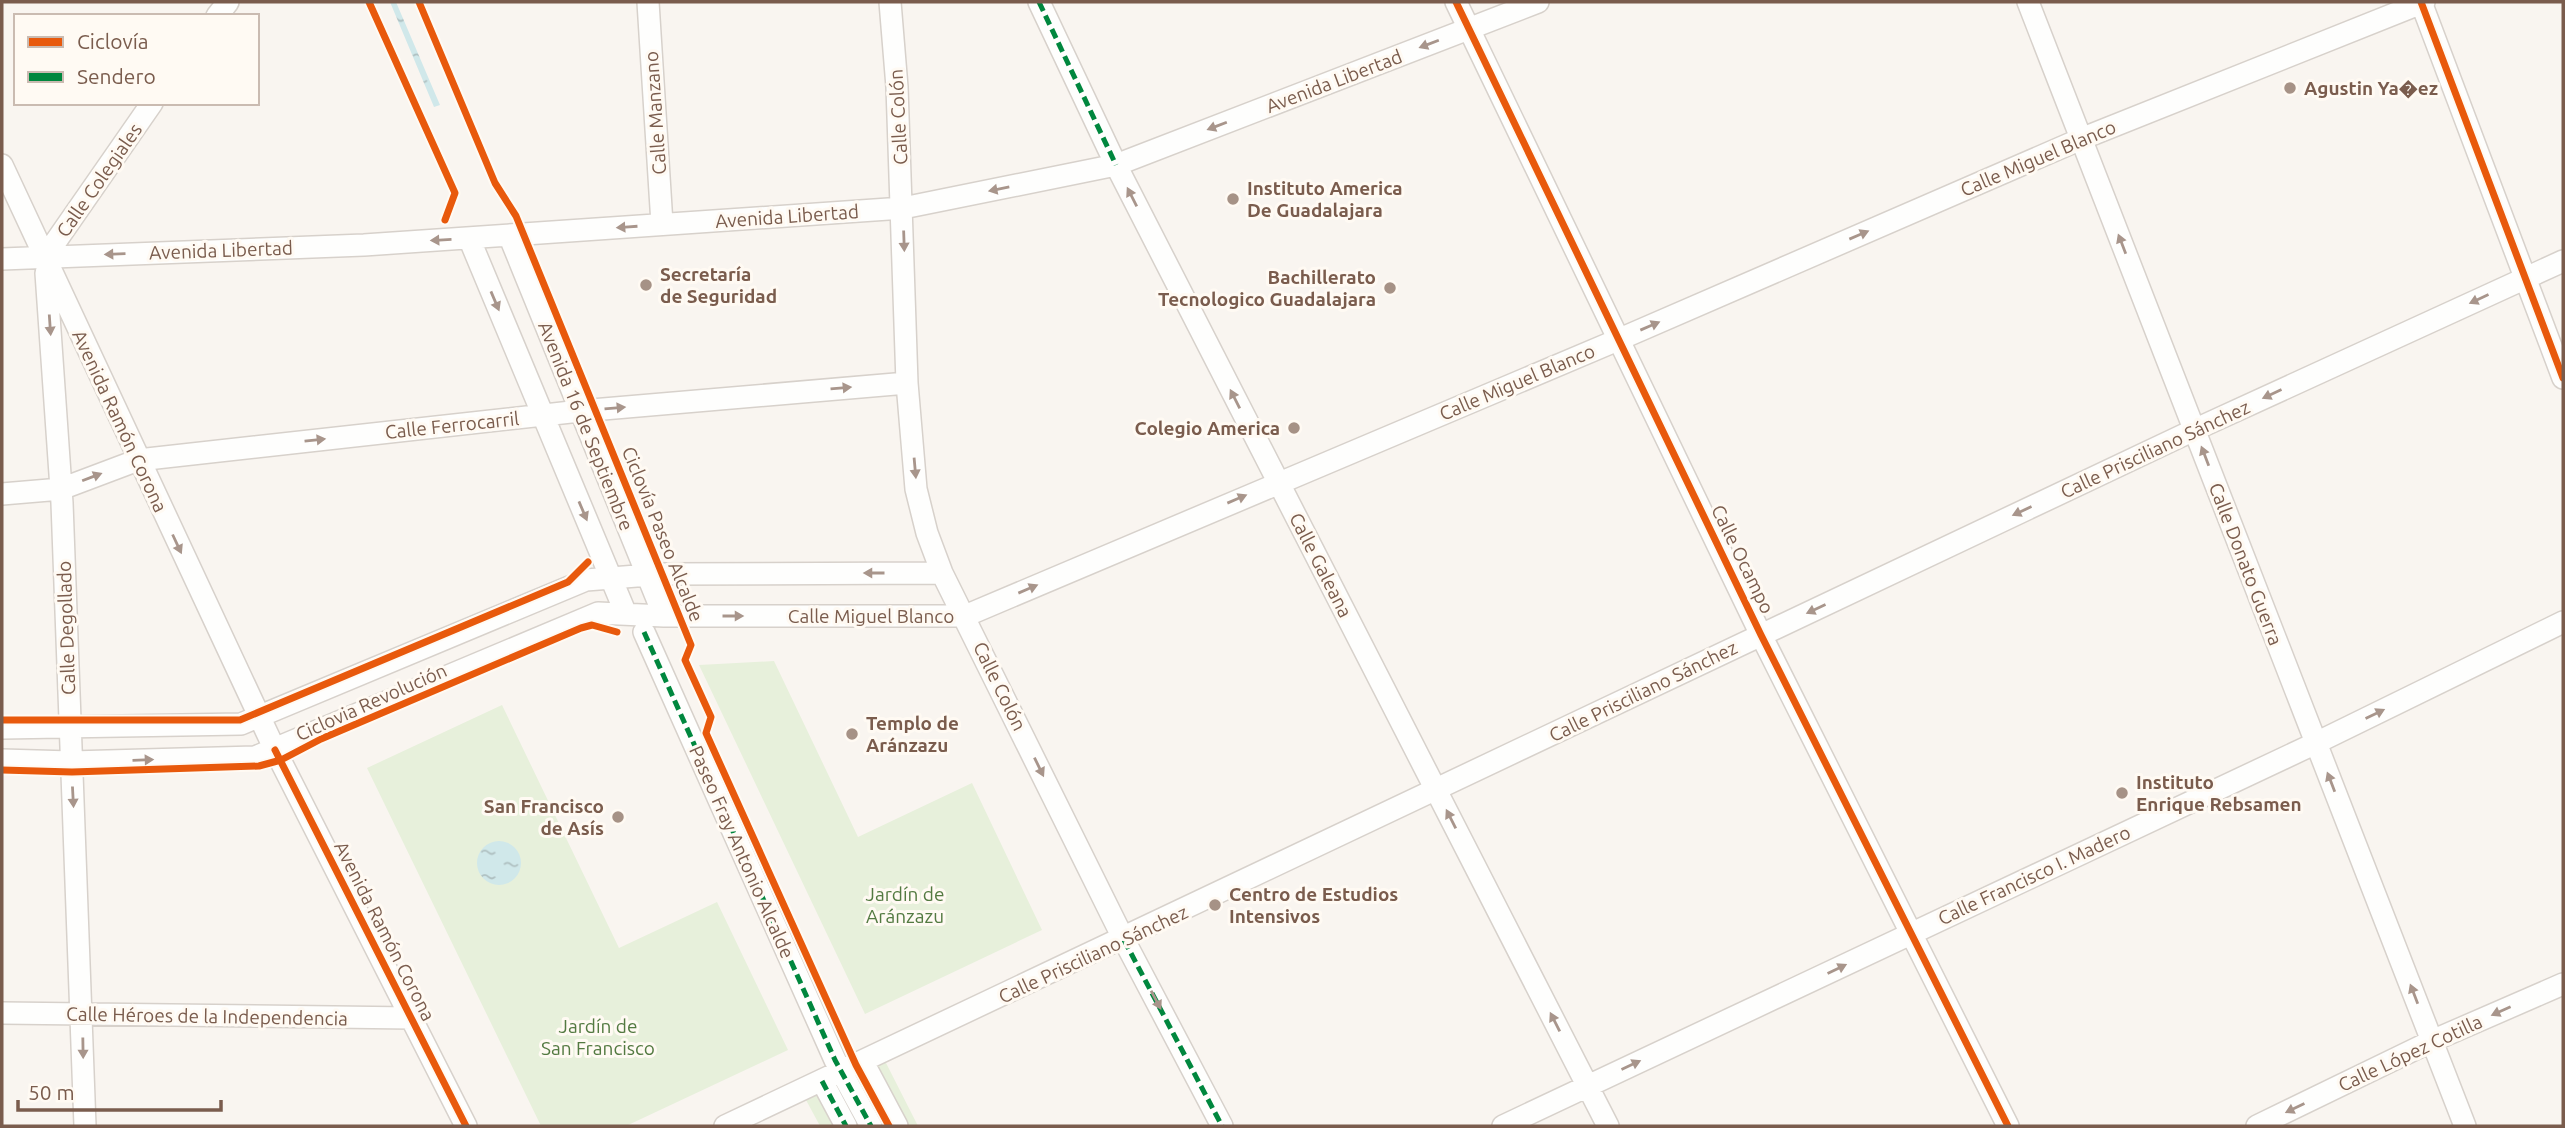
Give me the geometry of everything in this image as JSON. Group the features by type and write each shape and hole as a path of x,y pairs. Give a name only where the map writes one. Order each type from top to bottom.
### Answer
{"street":[{"name":"Calle Manzano","path":"648,2 662,224"},
{"name":"Calle Colón","path":"890,2 903,208 907,383 916,489 927,533 942,573 1124,940 1222,1126"},
{"name":"Calle Galeana","path":"1039,2 1116,165 1608,1126"},
{"name":"Calle Ocampo","path":"1456,2 1761,635 2008,1126"},
{"name":"Avenida Libertad","path":"2,260 469,238 903,208 1116,165 1538,2"},
{"name":"Calle Donato Guerra","path":"2028,2 2465,1126"},
{"name":"Calle Miguel Blanco","path":"2,760 71,762 255,757 598,613 664,616 965,616 1619,339 2081,139 2422,2"},
{"path":"2422,2 2563,378"},
{"name":"Calle Colegiales","path":"45,257 151,105"},
{"name":"Avenida Ramón Corona","path":"2,165 275,750 466,1126"},
{"name":"Avenida 16 de Septiembre","path":"509,235 664,616"},
{"name":"Avenida 16 de Septiembre","path":"469,238 626,614"},
{"name":"Calle Degollado","path":"45,257 61,489 83,1014 85,1126"},
{"name":"Calle Prisciliano Sánchez","path":"725,1126 1124,940 2194,430 2563,261"},
{"name":"Calle Ferrocarril","path":"2,494 61,489 138,460 580,411 907,383"},
{"path":"2,728 70,729 241,724 586,580 648,575 942,573"},
{"name":"Calle Francisco I. Madero","path":"1503,1126 2316,743 2563,622"},
{"name":"Paseo Fray Antonio Alcalde","path":"644,632 842,1072"},
{"name":"Calle López Cotilla","path":"2257,1126 2432,1041 2563,984"},
{"name":"Calle Héroes de la Independencia","path":"2,1013 412,1018"},
{"path":"863,1062 897,1126"},
{"path":"842,1072 871,1126"},
{"path":"822,1081 846,1126"}],"green space":[{"name":"Jardín de Aránzazu","path":"774,661 858,837 972,783 1042,930 865,1014 699,665"},
{"name":"Jardín de San Francisco","path":"502,705 619,948 717,902 788,1050 626,1126 541,1126 367,768"},
{"path":"885,1061 918,1126 820,1126 806,1100"}],"water":[{"path":"390,2 396,2 440,105 434,107"},
{"path":"499,841 508,842 515,847 520,854 520,872 515,879 508,884 499,885 490,884 483,879 478,872 477,863 478,854 483,847 490,842"}],"marked path":[{"path":"1039,2 1116,165"},
{"path":"644,632 835,1060 871,1126"},
{"path":"1124,940 1222,1126"},
{"path":"822,1081 846,1126"}],"cycle path":[{"path":"369,2 455,193 445,220"},
{"name":"Ciclovía Paseo Alcalde","path":"419,2 495,183 516,216 691,645 685,660 711,717 706,733 856,1065 889,1126"},
{"path":"1456,2 1761,635 2008,1126"},
{"path":"2421,2 2563,378"},
{"path":"2,720 240,720 568,582 588,562"},
{"name":"Ciclovia Revolución","path":"2,770 72,772 259,766 281,760 321,739 581,628 592,625 617,632"},
{"path":"275,750 466,1126"}],"place":[{"name":"Agustin Ya�ez","path":"2290,88"},
{"name":"Instituto America De Guadalajara","path":"1233,199"},
{"name":"Secretaría de Seguridad","path":"646,285"},
{"name":"Bachillerato Tecnologico Guadalajara","path":"1390,288"},
{"name":"Colegio America","path":"1294,428"},
{"name":"Templo de Aránzazu","path":"852,734"},
{"name":"Instituto Enrique Rebsamen","path":"2122,793"},
{"name":"San Francisco de Asís","path":"618,817"},
{"name":"Centro de Estudios Intensivos","path":"1215,905"}]}
